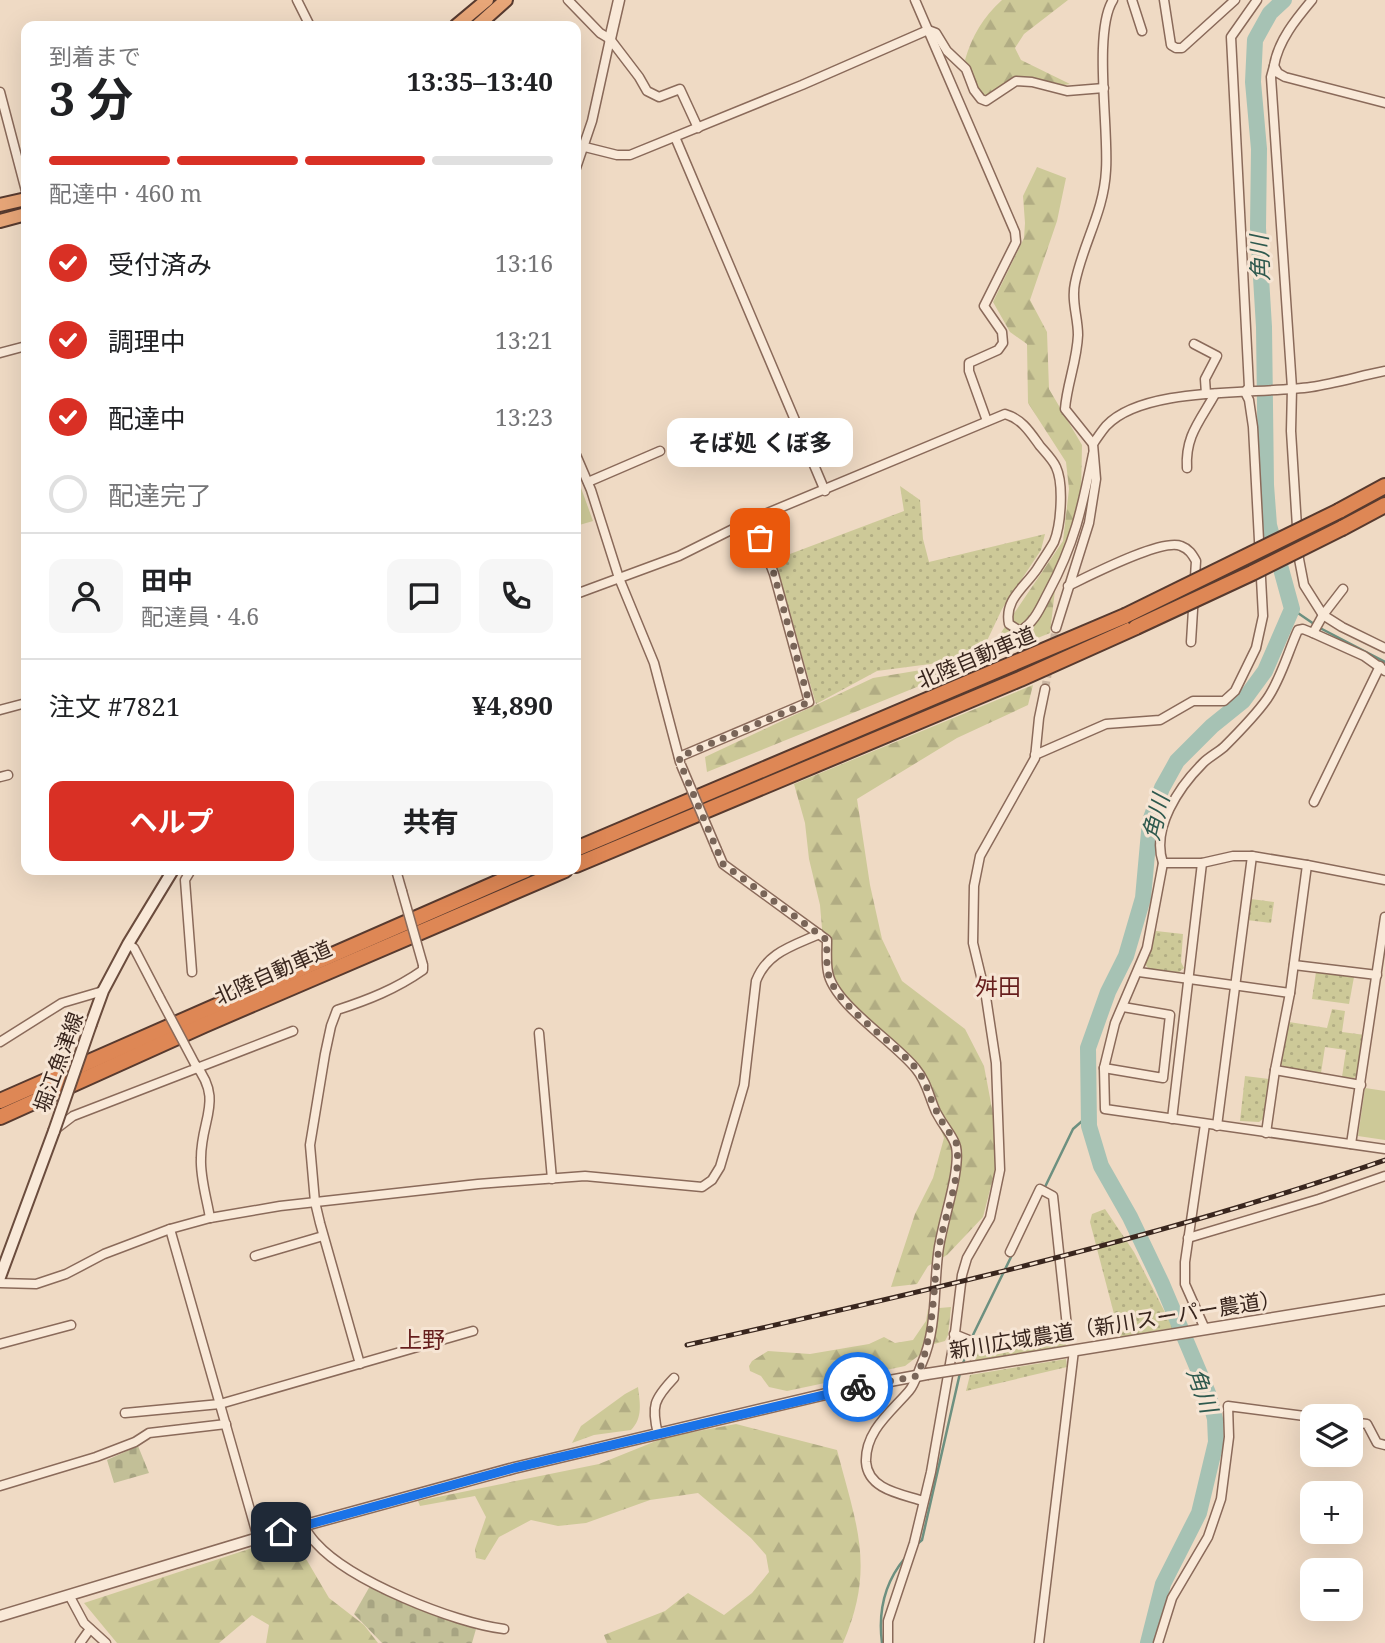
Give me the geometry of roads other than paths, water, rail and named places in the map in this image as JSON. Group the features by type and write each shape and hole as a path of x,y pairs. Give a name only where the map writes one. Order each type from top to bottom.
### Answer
{"highway":[{"path":"462,21 487,0"},
{"path":"483,21 506,0"},
{"path":"0,205 21,199"},
{"path":"0,221 21,215"},
{"name":"北陸自動車道","path":"581,847 1125,616 1308,528 1385,486"},
{"name":"北陸自動車道","path":"581,863 1020,679 1252,573 1385,505"},
{"name":"北陸自動車道","path":"0,1101 514,875"},
{"name":"北陸自動車道","path":"0,1117 216,1020 553,875"}],"main road":[{"name":"堀江魚津線","path":"0,1277 103,991 170,875"}],"street":[{"path":"297,0 308,21"},
{"path":"568,0 600,33 610,39 647,91 659,97 680,89 698,128"},
{"path":"581,156 619,0"},
{"path":"915,0 1015,232 1016,242 984,306 1002,332 1003,343 998,350 969,363 987,421"},
{"path":"1093,444 1065,409 1077,348 1078,331 1072,297 1075,280 1103,202 1107,168 1105,23 1113,0"},
{"path":"1132,0 1142,31"},
{"path":"1164,0 1171,45 1176,48 1182,48 1235,0"},
{"path":"1246,392 1249,387 1247,316 1231,37 1257,0"},
{"path":"1312,0 1293,24 1276,56 1271,76 1299,559 1304,585 1323,615 1385,648"},
{"path":"585,147 617,155 630,155 928,30 936,33 947,51 966,69 974,90 986,101 1016,81 1067,91 1104,88"},
{"path":"1274,65 1285,77 1385,103"},
{"path":"0,92 21,172"},
{"path":"675,137 825,491"},
{"path":"1187,468 1186,451 1189,440 1210,394 1205,379 1217,356 1194,344"},
{"path":"0,353 21,347"},
{"path":"1056,628 1089,523 1096,479 1093,444 1107,425 1121,415 1149,404 1182,396 1311,387 1385,371"},
{"path":"1035,755 1106,724 1160,720 1193,701 1224,701 1235,691 1256,648 1263,616 1253,427 1250,400 1246,392"},
{"path":"581,592 678,556 753,519 1005,414 1016,417 1056,466 1059,478 1061,507 1055,540 1006,611 1009,624 1020,631 1032,624 1066,560 1084,503 1093,454"},
{"path":"588,482 660,451"},
{"path":"581,466 619,578 654,663 680,761 723,864 827,940 828,974 835,988 860,1018 904,1055 917,1070 926,1083 941,1121 956,1142 955,1174 939,1248 931,1326 922,1375 874,1431 868,1444 866,1462 872,1479 881,1487 923,1501"},
{"path":"680,761 809,702 774,574 753,519"},
{"path":"1068,586 1136,555 1167,544 1180,545 1191,551 1196,561 1191,642"},
{"path":"1313,633 1343,589"},
{"path":"1314,802 1382,668 1303,629 1298,630 1274,688 1266,700 1222,748 1204,761 1174,799 1169,810 1158,851 1163,863 1152,928 1139,972 1115,1023 1104,1068 1105,1109 1385,1149"},
{"path":"888,1643 888,1621 914,1543 931,1472 962,1275 967,1258 989,1218 1000,1170 996,1063 986,997 972,943 974,886 980,856 1035,755 1045,689"},
{"path":"0,710 21,704"},
{"path":"1163,863 1202,863 1233,856 1252,856 1385,880"},
{"path":"1217,1126 1252,856"},
{"path":"1172,1119 1202,863"},
{"path":"1266,1133 1290,993 1307,865"},
{"path":"188,875 185,880 192,972"},
{"path":"360,1364 315,1202 310,1145 324,1054 337,1010 369,1000 423,970 397,875"},
{"path":"1352,1144 1385,917"},
{"path":"0,1283 36,1284 66,1274 104,1254 170,1229 210,1218 315,1202 585,1176 702,1187 712,1180 720,1167 744,1085 756,981 761,967 773,956 819,934"},
{"path":"128,944 134,948 208,1086 211,1098 200,1160 210,1218"},
{"path":"1294,965 1377,975"},
{"path":"1139,972 1290,993"},
{"path":"0,1042 62,1003 103,991"},
{"path":"1104,1068 1163,1078 1170,1015 1123,1007"},
{"path":"54,1131 73,1116 196,1065 292,1031"},
{"path":"539,1033 552,1179"},
{"path":"1275,1070 1361,1085"},
{"path":"1202,1330 1185,1284 1185,1262 1205,1124"},
{"path":"1188,1238 1319,1199 1385,1176"},
{"path":"954,1334 976,1343 1068,1336 1053,1196 1040,1189 1010,1252"},
{"path":"170,1229 258,1538"},
{"path":"255,1256 323,1236"},
{"name":"新川広域農道（新川スーパー農道）","path":"0,1616 258,1538 514,1468 658,1434 922,1375 1385,1300"},
{"path":"0,1344 71,1325"},
{"path":"125,1413 220,1404 473,1331"},
{"path":"1039,1643 1074,1350"},
{"path":"658,1434 654,1417 655,1402 674,1378"},
{"path":"1158,1643 1172,1598 1208,1537 1221,1499 1229,1437 1228,1406 1300,1415"},
{"path":"0,1486 96,1457 135,1442 149,1433 226,1424"},
{"path":"1363,1424 1367,1424 1377,1443 1385,1445"},
{"path":"303,1526 317,1544 344,1565 378,1585 423,1607 482,1627 505,1629"},
{"path":"69,1595 90,1629 106,1643"},
{"path":"80,1643 90,1629"}],"waterway":[{"name":"角川","path":"1148,1643 1163,1584 1199,1513 1216,1442 1215,1419 1208,1393 1162,1284 1130,1217 1101,1166 1089,1126 1088,1048 1108,992 1126,956 1143,898 1150,821 1162,788 1177,761 1212,726 1243,701 1265,671 1292,609 1269,525 1266,485 1264,327 1258,228 1259,149 1253,82 1255,40 1270,13 1284,0"},
{"path":"1292,609 1314,624"},
{"path":"1320,628 1385,662"},
{"path":"1044,1189 1073,1129 1089,1115"},
{"path":"972,1337 1012,1255"},
{"path":"962,1367 969,1343"},
{"path":"916,1545 922,1540 960,1373"},
{"path":"882,1643 884,1598 892,1577 905,1558"}],"tunnel":[{"path":"1045,689 1056,628"}],"railway":[{"path":"687,1345 951,1284 1126,1239 1213,1215 1385,1160"}],"place":[{"name":"そば処 くぼ多","path":"760,538"}],"district":[{"name":"舛田","path":"998,986"},
{"name":"上野","path":"422,1339"}]}
